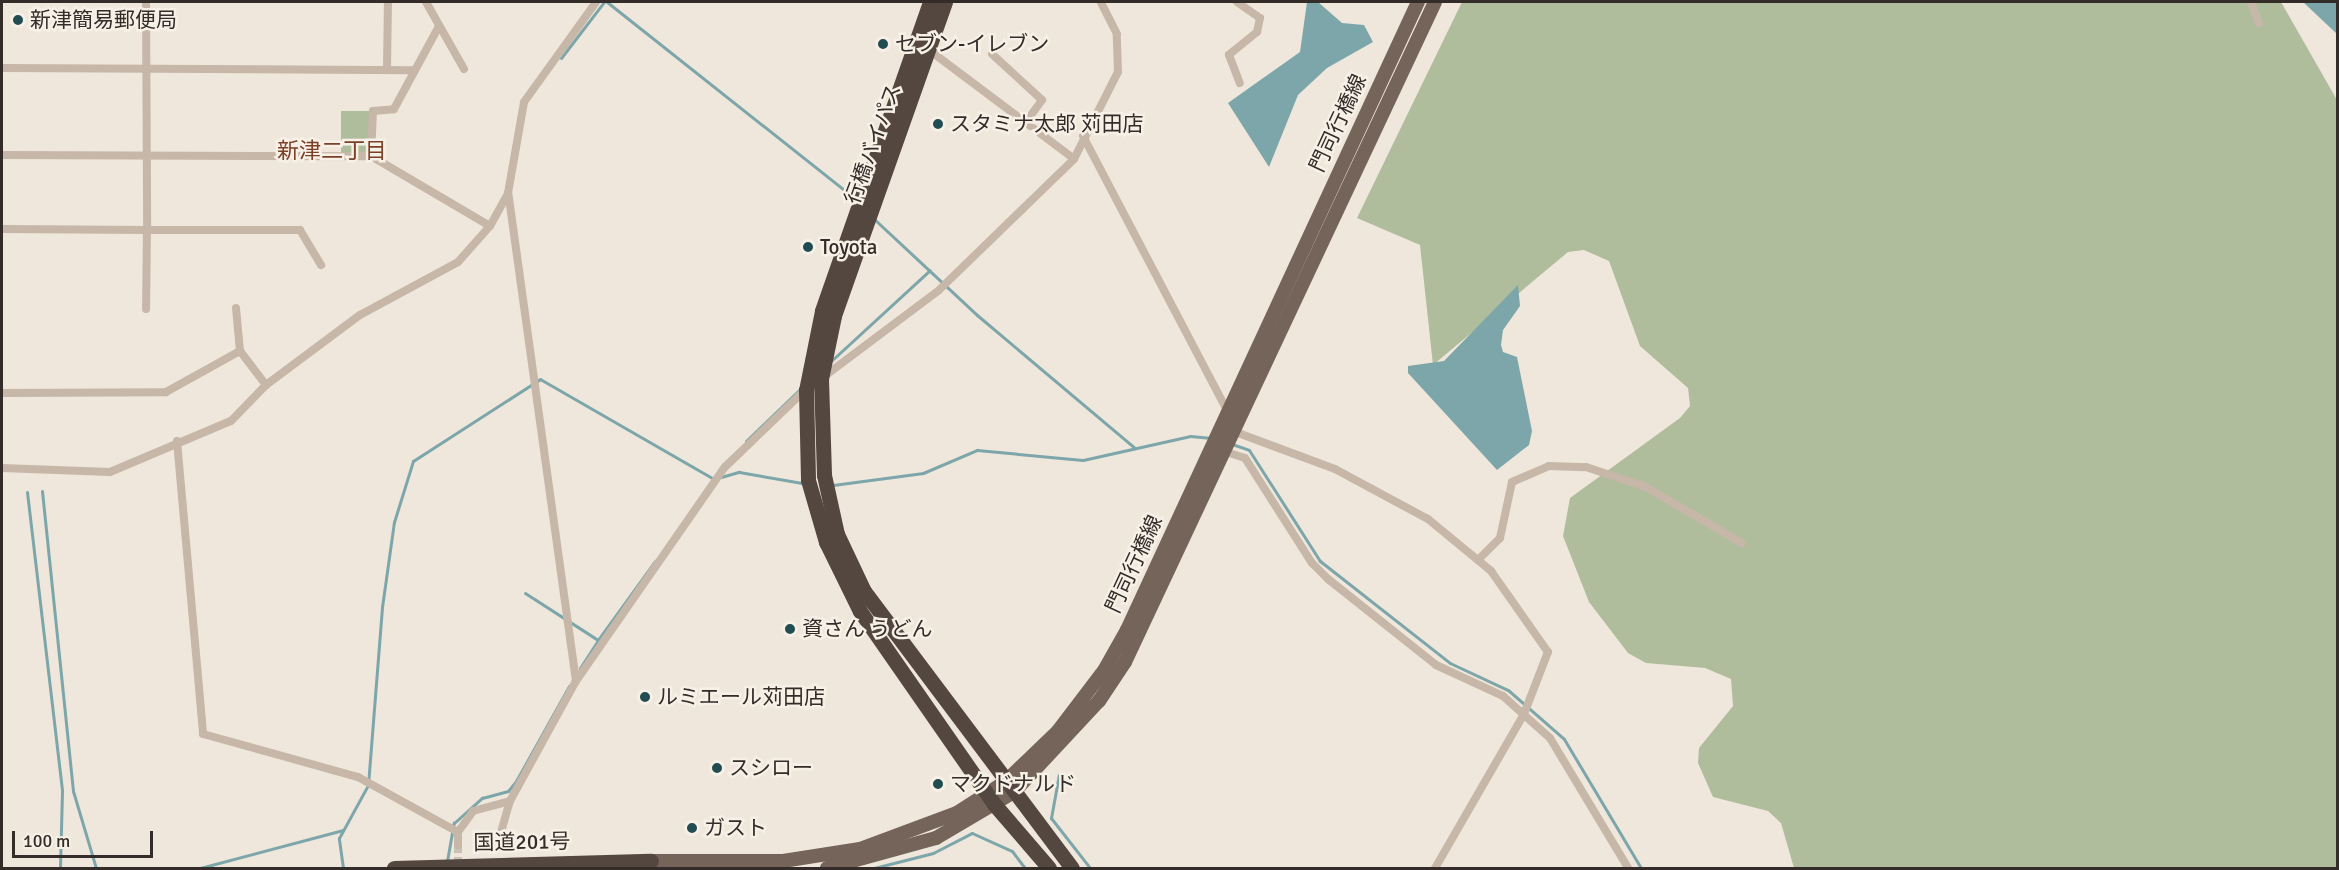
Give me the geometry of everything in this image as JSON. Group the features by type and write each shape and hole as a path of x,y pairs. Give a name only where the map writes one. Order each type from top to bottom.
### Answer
{"highway":[{"name":"行橋バイパス","path":"930,2 822,311 806,390 808,480 837,568 860,611 991,799 1049,868"},
{"name":"行橋バイパス","path":"945,2 834,316 821,379 824,475 837,534 888,627 1072,868"},
{"name":"国道201号","path":"394,868 651,861"}],"main road":[{"name":"門司行橋線","path":"1228,429 1228,411 1418,2"},
{"name":"門司行橋線","path":"827,868 936,838 1010,787 1058,731 1105,669 1228,429 1435,2"},
{"name":"門司行橋線","path":"651,861 824,857 913,832 991,799"}],"street":[{"path":"146,2 148,155 146,309"},
{"path":"387,70 388,2"},
{"path":"426,2 464,69"},
{"path":"576,681 508,193 524,102 596,2"},
{"path":"501,832 510,801 576,681 725,467 806,390 939,290 1074,159 1083,136 1113,90 1118,72 1117,34 1101,2"},
{"path":"1237,2 1260,18 1257,32 1229,56 1240,83"},
{"path":"2251,2 2259,24"},
{"path":"372,156 373,111 394,109 439,26"},
{"path":"929,50 1074,159"},
{"path":"993,54 1042,100 1026,122"},
{"path":"2,68 414,70"},
{"path":"1083,136 1228,411"},
{"path":"2,155 372,156 490,226"},
{"path":"2,468 110,472 177,441 231,421 266,385 360,315 441,275 490,226 508,193"},
{"path":"2,229 300,230 321,265"},
{"path":"236,308 240,351 266,385"},
{"path":"2,393 166,392 240,351"},
{"path":"1228,429 1279,445 1386,494 1428,519 1478,560 1548,652 1524,714 1435,868"},
{"path":"177,441 203,734 358,777 458,832"},
{"path":"1217,450 1245,458 1312,563 1329,579 1436,665 1503,696 1550,738 1628,868"},
{"path":"1478,560 1500,538 1512,482 1549,466 1586,467 1646,487 1742,543"},
{"path":"458,845 458,832 479,808 510,801"}],"green space":[{"path":"1462,2 2281,2 2337,100 2337,868 1794,868 1781,823 1768,811 1713,797 1698,763 1699,748 1733,706 1731,679 1705,668 1646,663 1628,653 1589,602 1563,536 1570,498 1680,418 1690,406 1688,388 1640,346 1609,261 1584,250 1568,252 1433,365 1420,245 1357,218"},
{"path":"341,111 373,111 373,156 341,156"}],"water":[{"path":"1307,2 1318,2 1342,23 1364,25 1373,42 1327,68 1298,95 1269,167 1228,103 1300,52"},
{"path":"2303,2 2337,2 2337,34"},
{"path":"1518,285 1520,306 1503,330 1501,345 1503,352 1517,357 1532,431 1529,445 1497,470 1408,373 1408,366 1444,361"}],"waterway":[{"path":"561,58 604,2"},
{"path":"607,2 857,200"},
{"path":"873,218 977,315 1134,447"},
{"path":"831,361 930,270"},
{"path":"343,868 339,838 368,785 382,607 394,522 413,461 540,379 714,479"},
{"path":"746,441 801,388"},
{"path":"833,485 923,473 977,450 1083,460 1190,436 1212,438"},
{"path":"1232,444 1249,450 1320,561 1450,663 1508,690 1564,739 1641,868"},
{"path":"721,477 739,472 802,483"},
{"path":"42,491 73,791 96,868"},
{"path":"27,492 62,791 60,868"},
{"path":"525,593 598,640 655,561"},
{"path":"580,668 598,640"},
{"path":"447,861 454,823 482,798 508,791 516,781 569,686"},
{"path":"1059,774 1051,818 1090,868"},
{"path":"200,868 343,830"},
{"path":"874,868 933,853 972,833 1012,851 1025,868"}],"tunnel":[{"path":"458,845 458,868"}],"place":[{"name":"新津簡易郵便局","path":"18,20"},
{"name":"セブン-イレブン","path":"883,44"},
{"name":"スタミナ太郎 苅田店","path":"938,124"},
{"name":"Toyota","path":"808,247"},
{"name":"資さん うどん","path":"790,629"},
{"name":"ルミエール苅田店","path":"645,697"},
{"name":"スシロー","path":"717,768"},
{"name":"マクドナルド","path":"938,784"},
{"name":"ガスト","path":"692,828"}],"district":[{"name":"新津二丁目","path":"332,151"}]}
